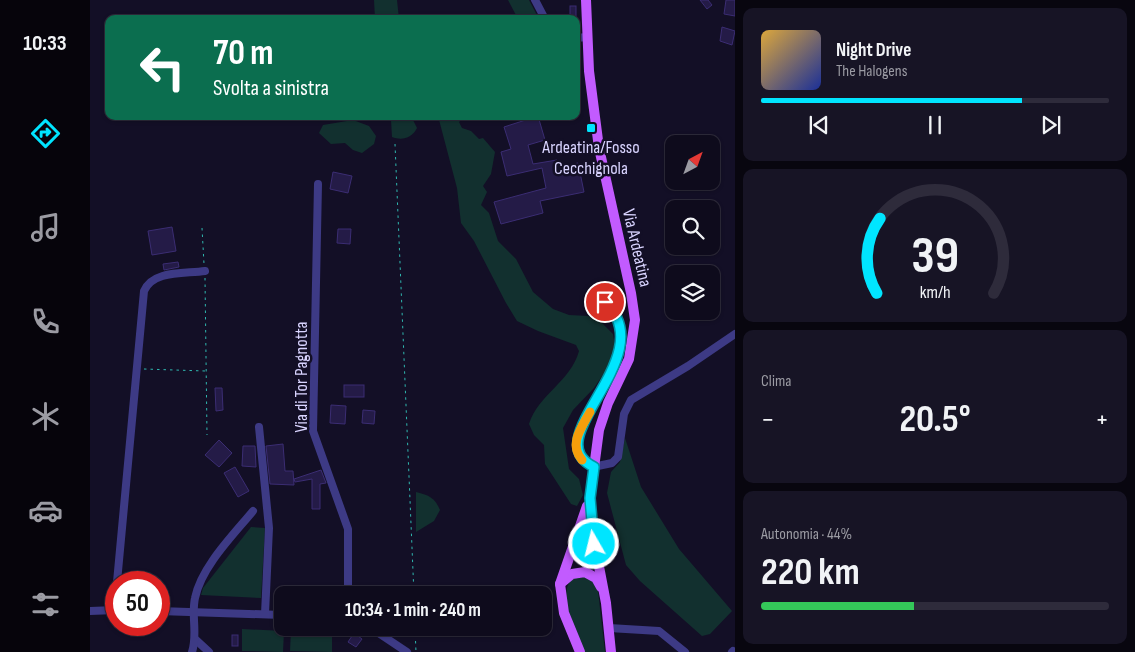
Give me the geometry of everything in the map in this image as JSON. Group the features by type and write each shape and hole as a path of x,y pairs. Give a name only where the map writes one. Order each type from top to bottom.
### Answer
{"main road":[{"name":"Via Ardeatina","path":"586,0 581,38 591,91 600,158 631,293 635,320 634,338 627,366 601,423 590,498 593,539 606,603 610,650"},
{"name":"Via Ardeatina","path":"580,652 564,613 560,584 590,498"},
{"path":"560,584 574,573 590,574 598,580 606,603"}],"street":[{"path":"535,0 543,15"},
{"name":"Via di Tor Pagnotta","path":"318,184 313,431 348,529 348,586"},
{"path":"118,571 144,291 148,282 159,276 205,271"},
{"path":"605,302 615,311 622,326 619,350 612,371 578,434 576,447 581,459 594,467 612,463 618,458 624,414 631,400 688,366 735,334"},
{"path":"259,427 269,528 265,614"},
{"path":"192,652 196,640 194,611 196,592 211,563 254,511"},
{"path":"90,611 105,610"},
{"path":"170,611 274,615"},
{"path":"609,628 659,631 685,652"},
{"path":"383,636 407,652"},
{"path":"196,640 208,652"}],"path":[{"path":"395,144 414,586"},
{"path":"202,228 205,271 207,435"},
{"path":"136,368 206,371"},
{"path":"415,636 416,652"}],"green space":[{"path":"374,0 397,0 399,15 375,15"},
{"path":"508,0 529,0 537,15 516,15"},
{"path":"353,120 369,126 376,136 374,144 362,153 353,150 345,143 331,144 319,133 323,125"},
{"path":"391,120 413,120 417,128 412,134 406,138 392,137"},
{"path":"439,120 461,120 459,122 462,128 471,131 479,139 483,138 495,152 491,174 483,186 487,192 481,205 489,213 498,241 516,259 533,292 553,309 569,315 588,316 603,324 613,334 615,346 611,363 594,388 573,410 563,428 569,469 579,479 583,495 577,506 571,504 545,464 544,445 534,435 529,424 539,405 569,371 579,351 576,345 517,321 474,241 461,223 457,188"},
{"path":"625,438 641,487 679,549 732,611 710,634 702,636 640,581 626,565 607,493 611,472 620,462"},
{"path":"416,492 431,498 440,510 434,521 416,532"},
{"path":"251,527 265,528 261,598 201,595 203,588"},
{"path":"586,575 596,585 598,591 605,652 585,652 573,625 567,605 566,595 572,578"},
{"path":"242,629 274,631 274,636 284,636 283,652 242,651"},
{"path":"291,636 332,636 332,652 290,651"}],"building":[{"path":"700,0 708,0 712,5 707,9"},
{"path":"726,0 735,0 735,16 724,14"},
{"path":"570,6 576,6 576,15 570,15"},
{"path":"722,27 735,31 732,45 720,41"},
{"path":"526,120 539,120 545,140 528,145 533,164 557,160 558,167 578,163 584,192 540,201 543,213 501,224 494,202 546,188 542,168 507,176 501,152 511,149 504,127"},
{"path":"333,172 352,176 348,193 330,189"},
{"path":"172,227 176,251 152,255 148,231"},
{"path":"338,229 351,229 350,244 337,243"},
{"path":"178,262 179,267 164,270 163,264"},
{"path":"616,286 618,292 595,301 593,295"},
{"path":"344,385 364,385 364,397 344,397"},
{"path":"215,388 222,388 223,410 216,411"},
{"path":"331,405 346,406 345,424 330,423"},
{"path":"363,410 375,411 374,424 362,423"},
{"path":"219,440 232,453 219,467 205,455"},
{"path":"283,444 285,471 293,471 294,485 270,484 266,446"},
{"path":"243,446 255,446 256,467 242,466"},
{"path":"235,467 249,491 238,497 224,473"},
{"path":"321,470 326,483 320,484 320,509 312,509 312,479 295,482 294,479"},
{"path":"232,635 238,635 238,646 232,646"},
{"path":"352,636 358,636 362,639 356,647 348,642"}],"slow traffic":[{"path":"582,460 577,453 576,440 590,412"}],"place":[{"name":"Ardeatina/Fosso Cecchignola","path":"591,128"}],"route":[{"path":"594,544 590,498 594,467 581,459 577,453 576,440 617,360 622,326 615,311 605,302"}]}
